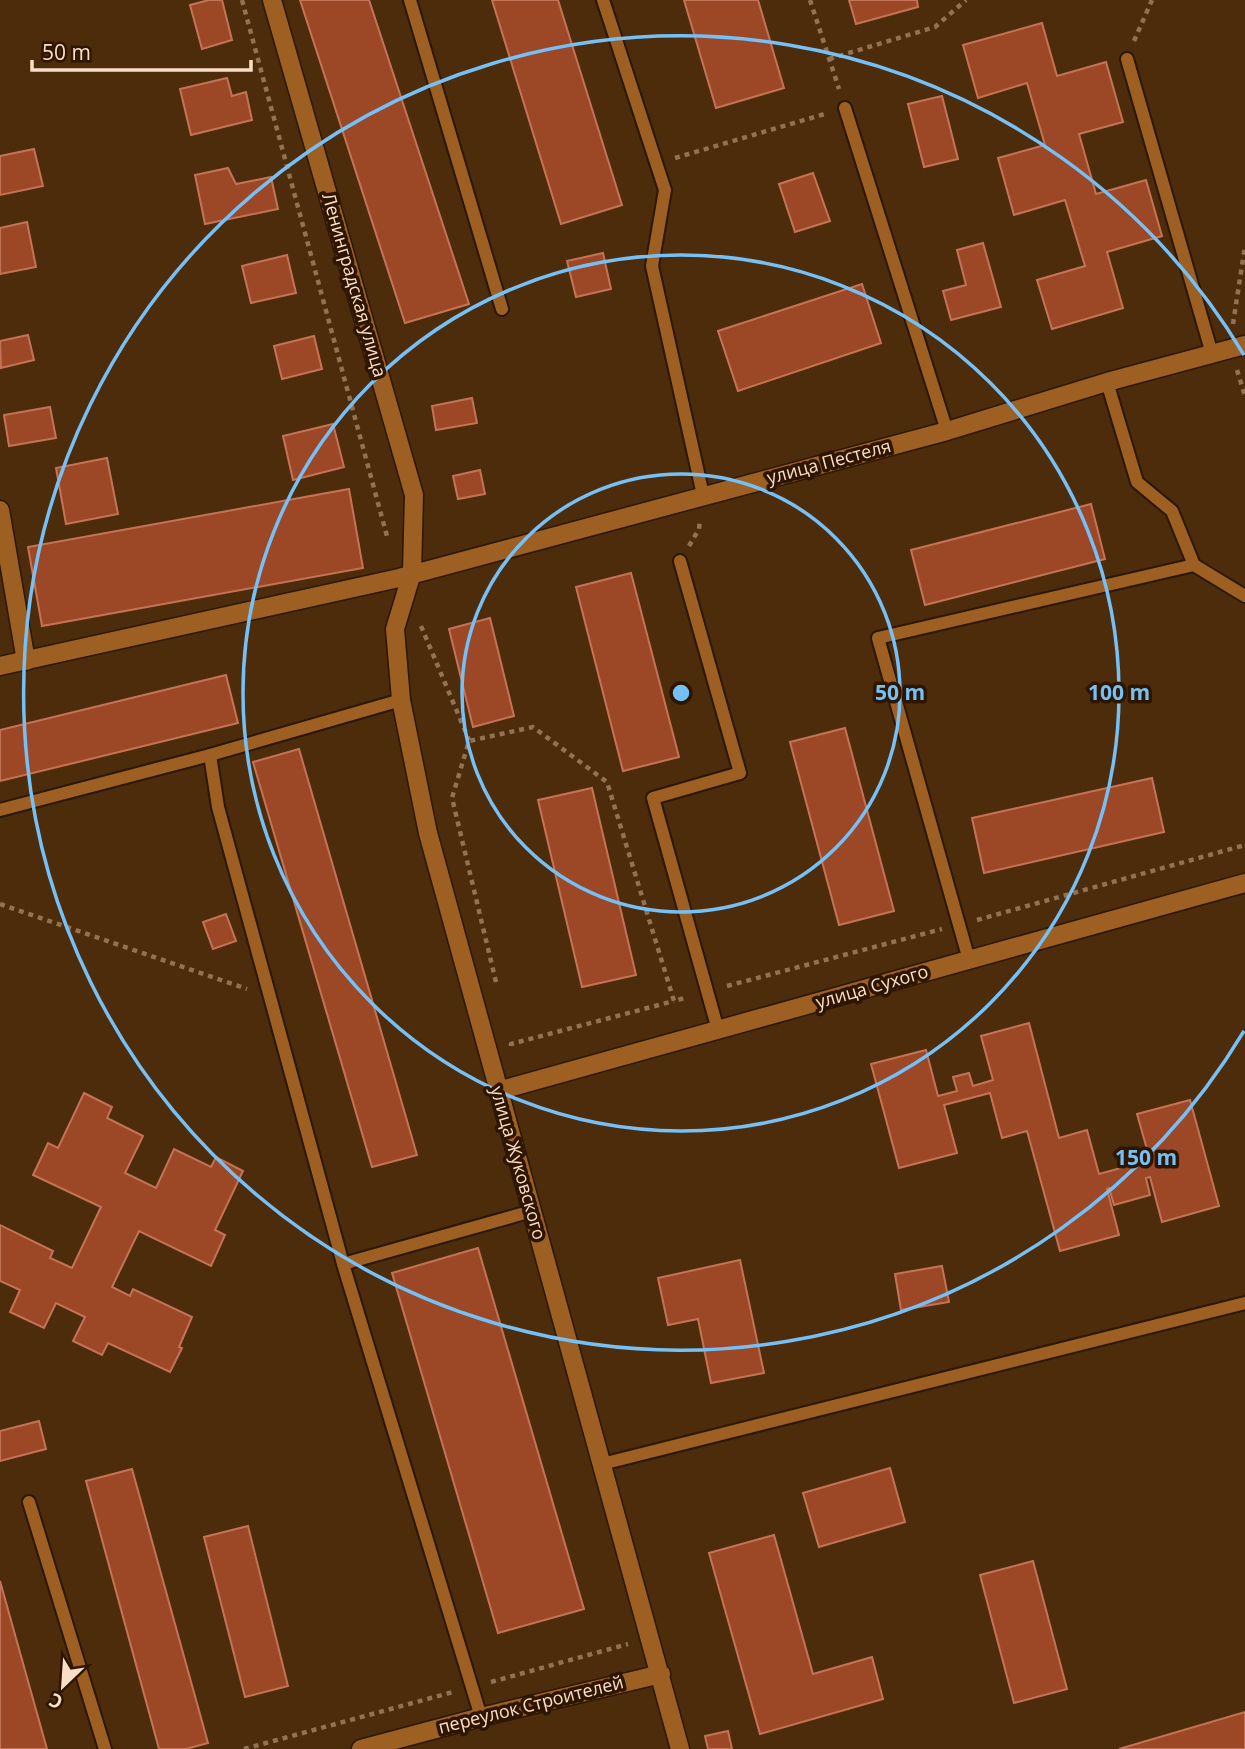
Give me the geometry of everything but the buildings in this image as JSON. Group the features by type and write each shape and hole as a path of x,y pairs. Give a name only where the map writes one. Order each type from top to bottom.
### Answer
{"street":[{"name":"Ленинградская улица","path":"271,0 414,495 405,576"},
{"name":"улица Пестеля","path":"0,666 405,576 947,431 1107,382 1238,347"},
{"path":"0,510 26,660"},
{"name":"улица Жуковского","path":"405,576 395,629 401,700 428,833 680,1749"},
{"name":"улица Сухого","path":"498,1091 1245,883"},
{"name":"переулок Строителей","path":"361,1749 661,1674"}],"lane":[{"path":"410,0 502,309"},
{"path":"603,0 665,190 652,266 703,495"},
{"path":"1127,59 1212,354"},
{"path":"845,108 947,431"},
{"path":"1107,382 1138,482 1172,511 1194,565 1245,596"},
{"path":"680,561 740,773 653,798 718,1030"},
{"path":"969,960 878,638 1194,565"},
{"path":"0,810 210,755 401,700"},
{"path":"210,755 218,807 343,1264 481,1717"},
{"path":"343,1264 531,1211"},
{"path":"602,1464 1245,1303"},
{"path":"29,1502 105,1749"}],"path":[{"path":"242,0 405,576"},
{"path":"656,163 845,108 810,0"},
{"path":"829,59 935,27 966,0"},
{"path":"1127,59 1152,0"},
{"path":"1238,347 1245,246"},
{"path":"680,561 699,529 703,495"},
{"path":"419,621 470,741 452,798 499,992"},
{"path":"470,741 533,727 607,782 674,1001"},
{"path":"511,1044 958,925 1245,845"},
{"path":"0,904 271,998"},
{"path":"508,1031 520,1085"},
{"path":"244,1749 651,1638"}]}
